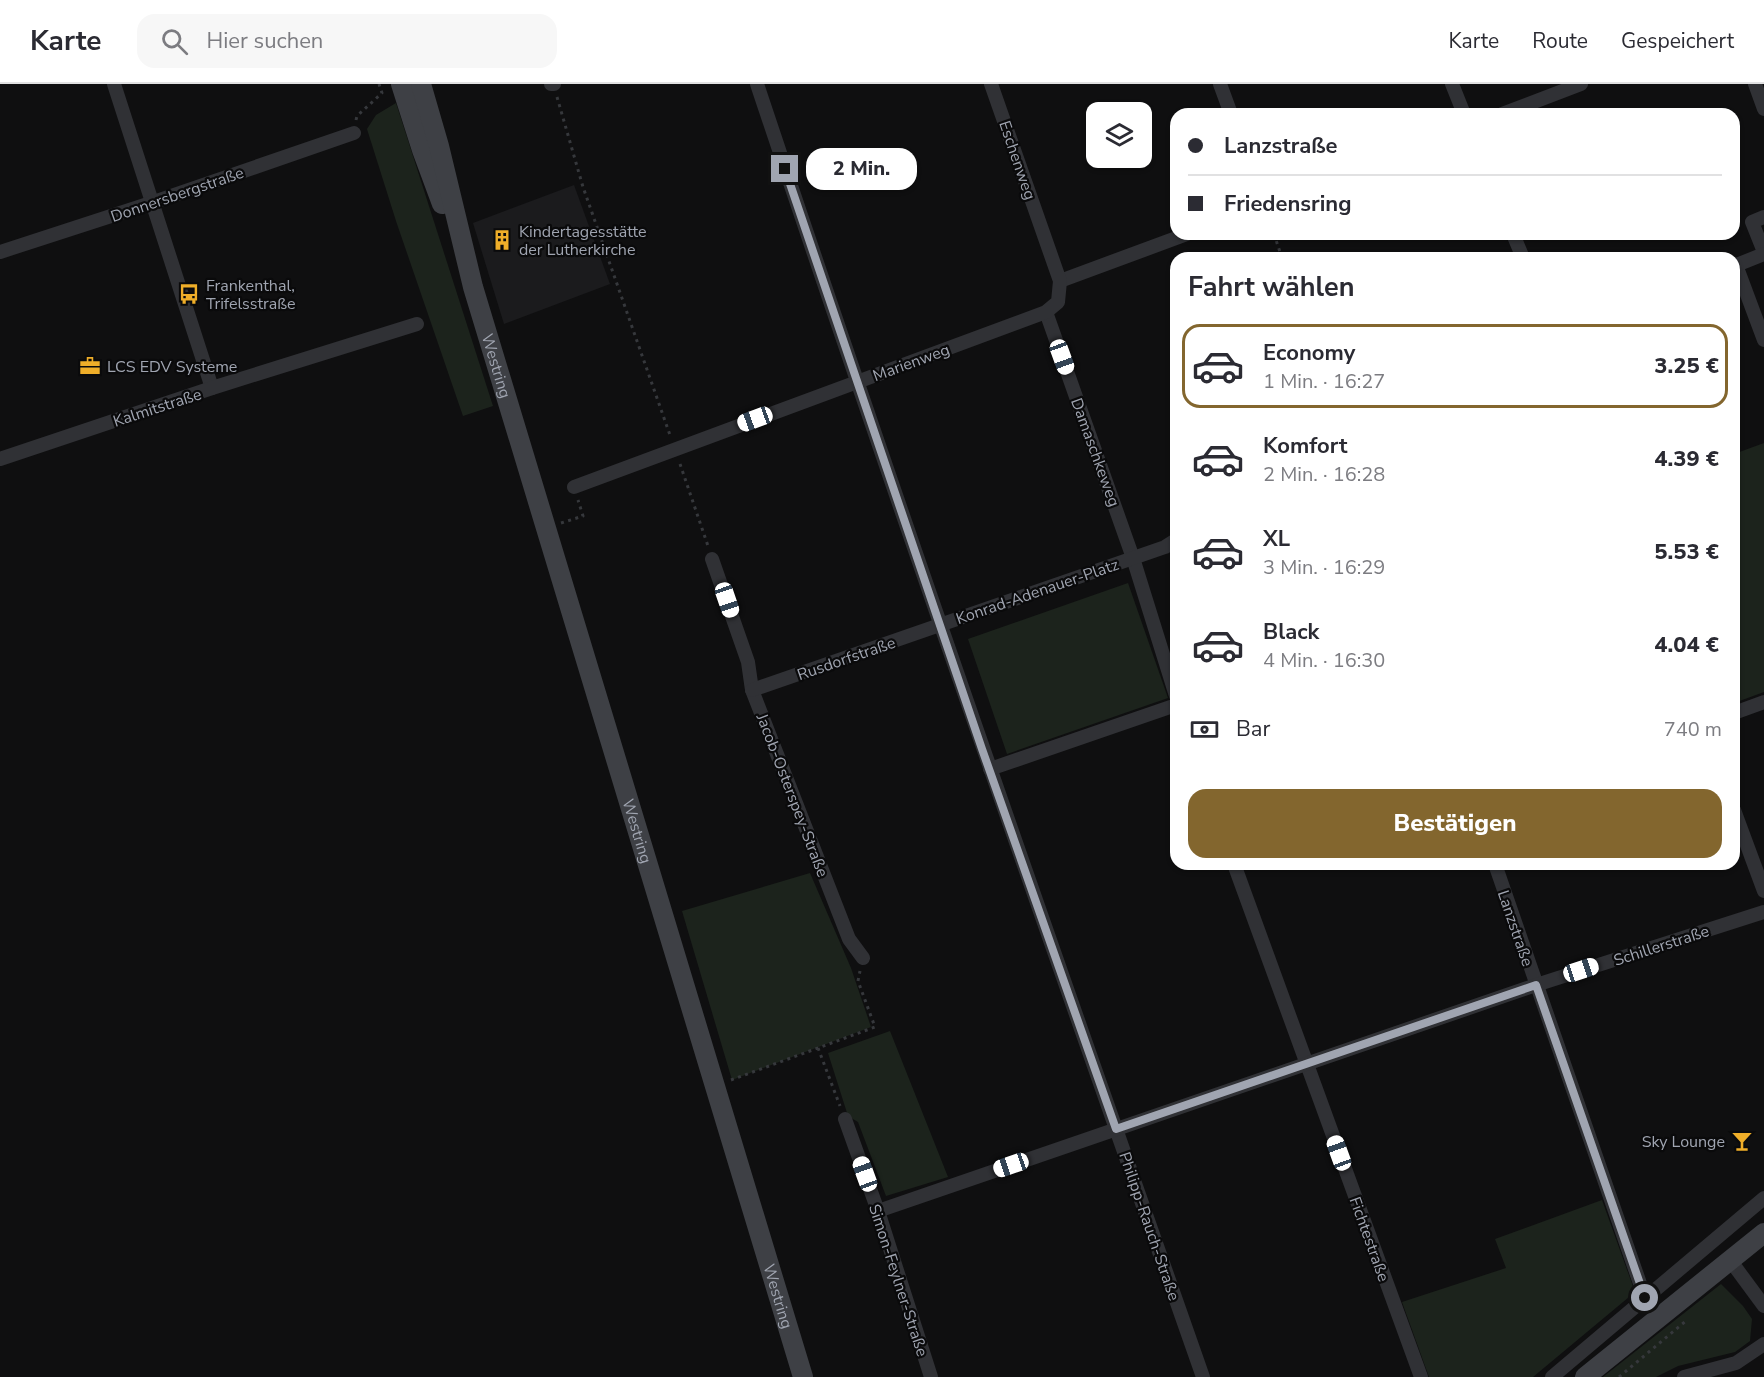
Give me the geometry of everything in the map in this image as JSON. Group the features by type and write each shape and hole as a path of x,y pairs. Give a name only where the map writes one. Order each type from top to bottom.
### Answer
{"main road":[{"name":"Westring","path":"401,84 422,150 473,287"},
{"name":"Westring","path":"421,84 439,146 473,287 803,1377"},
{"path":"1585,1377 1764,1233"}],"street":[{"path":"114,84 212,388"},
{"name":"Philipp-Rauch-Straße","path":"757,84 856,382 1203,1377"},
{"name":"Eschenweg","path":"991,84 1060,281"},
{"path":"1220,84 1229,108"},
{"path":"1452,84 1462,108"},
{"path":"1518,108 1581,84"},
{"path":"1755,84 1764,109"},
{"name":"Donnersbergstraße","path":"0,252 354,133"},
{"path":"1740,263 1764,253 1752,222 1764,217"},
{"path":"1046,312 1058,302 1060,281 1171,240"},
{"path":"1740,278 1764,340"},
{"name":"Marienweg","path":"574,487 1046,312"},
{"name":"Damaschkeweg","path":"1046,312 1133,558"},
{"name":"Kalmitstraße","path":"0,459 212,388 417,324"},
{"path":"1133,558 1170,544"},
{"name":"Konrad-Adenauer-Platz","path":"940,625 1133,558 1170,677"},
{"name":"Jacob-Osterspey-Straße","path":"712,559 748,662 752,690 849,939 863,958"},
{"name":"Rusdorfstraße","path":"752,690 940,625"},
{"path":"1740,711 1764,702"},
{"path":"990,769 1170,707"},
{"path":"1740,824 1761,873 1764,891"},
{"name":"Fichtestraße","path":"1236,870 1420,1377"},
{"name":"Lanzstraße","path":"1497,870 1645,1298"},
{"name":"Schillerstraße","path":"878,1211 1536,985 1764,912"},
{"name":"Simon-Feylner-Straße","path":"845,1119 878,1211 931,1377"},
{"path":"1552,1377 1764,1198"},
{"path":"1730,1260 1764,1306"},
{"path":"1684,1377 1736,1363 1764,1344"}],"path":[{"path":"354,133 357,116 382,93 379,84"},
{"path":"553,84 583,186 712,559"},
{"path":"559,524 583,516 574,487"},
{"path":"728,1081 874,1028 858,981 863,958"},
{"path":"818,1048 845,1119"}],"shaded area":[{"path":"396,103 493,406 463,416 367,129 376,115"},
{"path":"574,185 610,284 504,324 473,223"},
{"path":"1764,443 1764,692 1740,701 1740,452"},
{"path":"1128,583 1168,698 1007,754 968,639"},
{"path":"810,873 851,968 871,1027 732,1080 682,911"},
{"path":"890,1031 948,1177 886,1196 858,1122 848,1116 828,1053"},
{"path":"1602,1200 1635,1292 1533,1377 1429,1377 1402,1302 1506,1268 1495,1239"},
{"path":"1721,1284 1743,1306 1752,1319 1750,1341 1735,1352 1678,1366 1656,1377 1603,1377"}],"place":[{"name":"Kindertagesstätte der Lutherkirche","path":"502,240"},
{"name":"Frankenthal, Trifelsstraße","path":"189,294"},
{"name":"LCS EDV Systeme","path":"90,366"},
{"name":"Sky Lounge","path":"1742,1141"}],"route":[{"path":"785,169 982,749 1116,1129 1536,985 1645,1298"}]}
